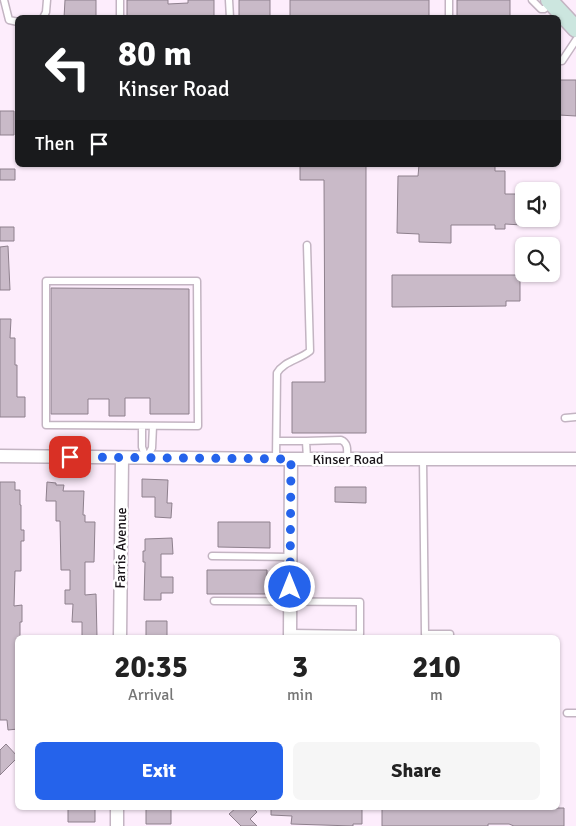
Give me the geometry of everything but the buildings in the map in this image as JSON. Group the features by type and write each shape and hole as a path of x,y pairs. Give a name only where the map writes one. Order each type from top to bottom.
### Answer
{"street":[{"path":"551,2 576,29"},
{"name":"Kinser Road","path":"0,456 276,459 576,459"},
{"name":"Farris Avenue","path":"120,635 122,458"},
{"path":"290,635 291,459"},
{"path":"117,810 117,826"}],"lane":[{"path":"4,0 8,20 15,21"},
{"path":"44,15 47,0"},
{"path":"120,0 120,15"},
{"path":"229,0 230,15"},
{"path":"449,0 449,15"},
{"path":"532,0 541,9 544,9 551,2"},
{"path":"561,61 576,40"},
{"path":"276,459 277,373 281,366 303,357 310,351 307,245"},
{"path":"46,281 197,281 198,426 153,426 46,425 46,281"},
{"path":"565,418 576,417"},
{"path":"142,426 142,448 146,458"},
{"path":"146,458 152,448 153,426"},
{"path":"276,441 344,442 347,446 347,459"},
{"path":"306,441 307,459"},
{"path":"423,459 425,634 450,635"},
{"path":"212,556 291,557"},
{"path":"214,601 360,602 360,634 325,635"},
{"path":"567,712 576,713"}],"route":[{"path":"70,457 291,459 290,587"}]}
